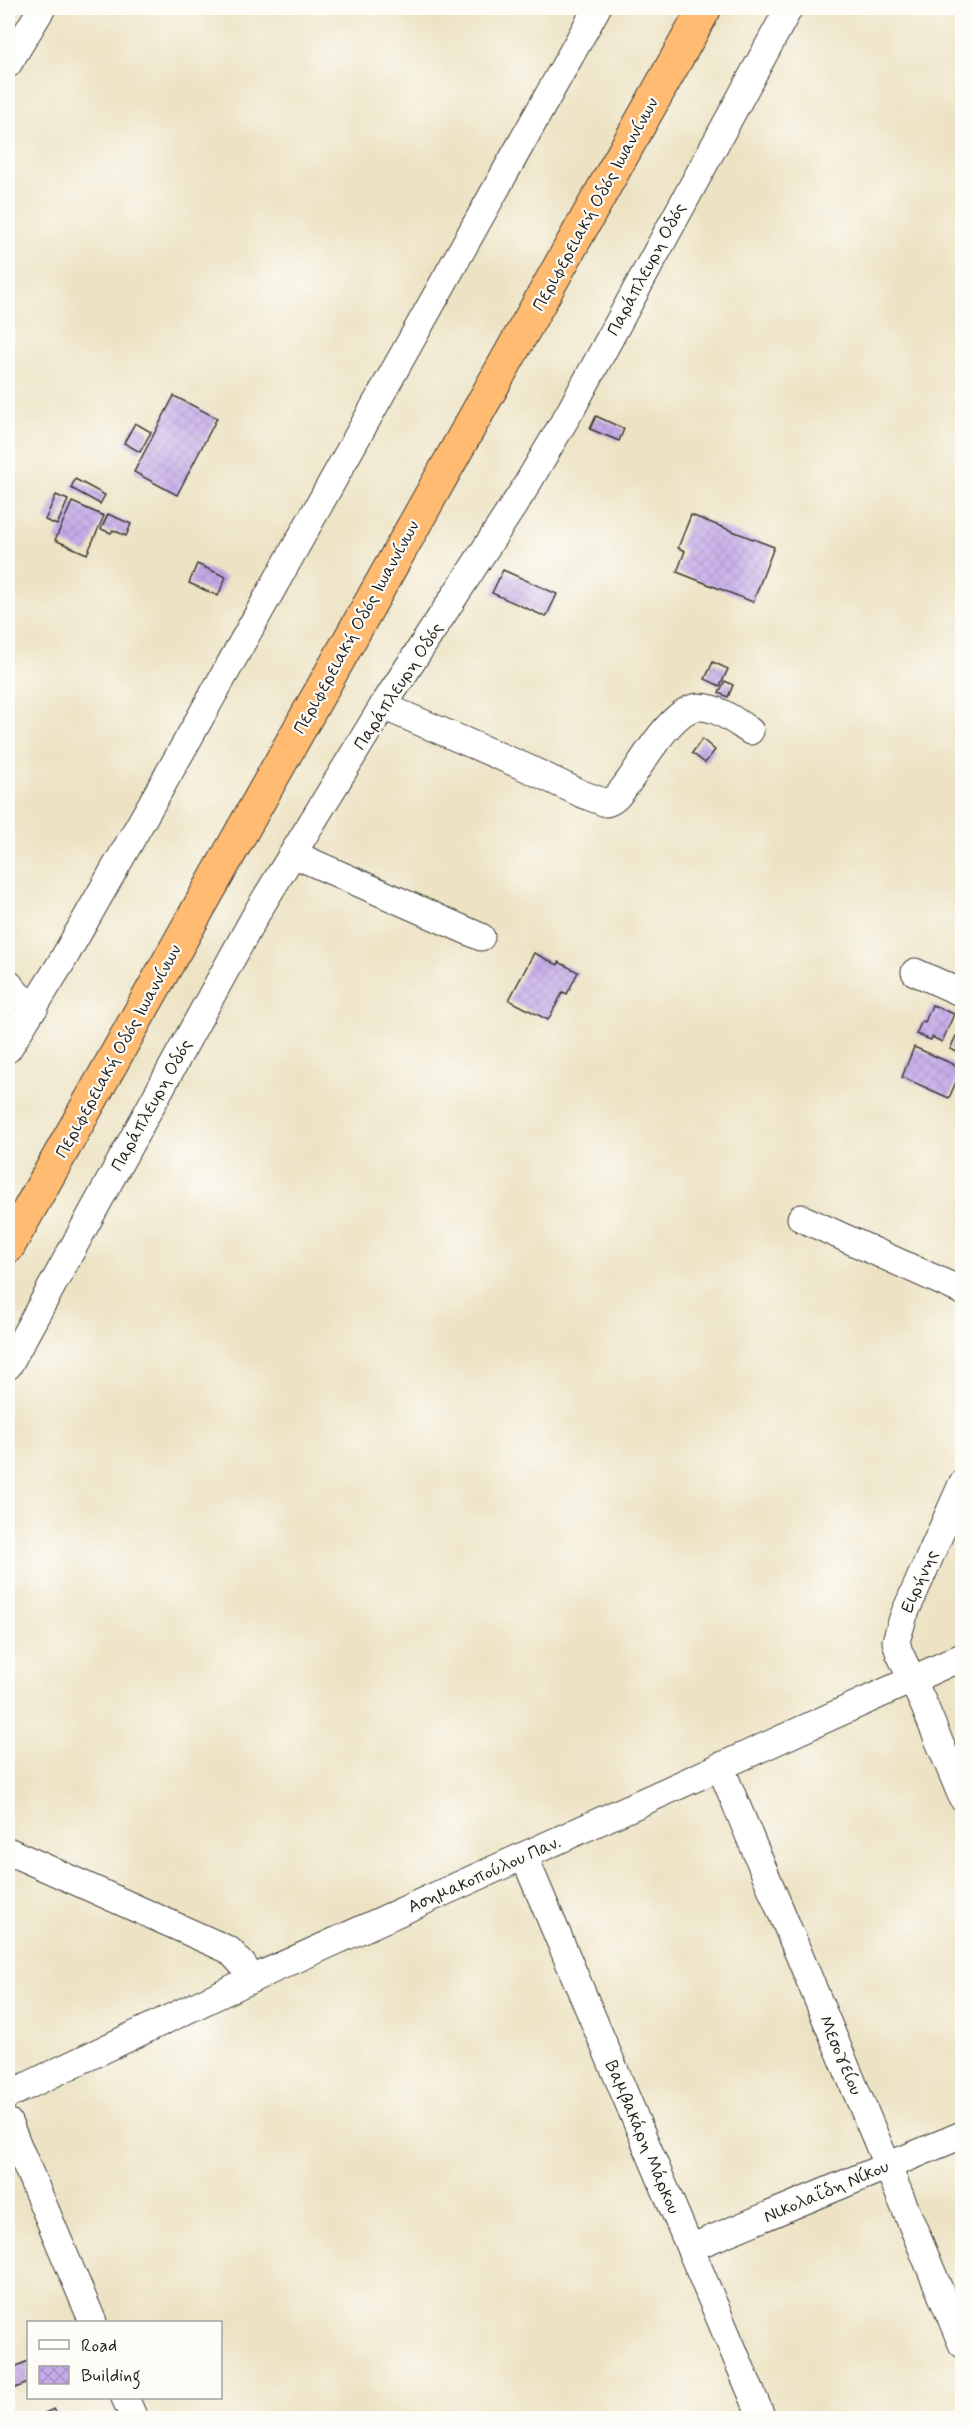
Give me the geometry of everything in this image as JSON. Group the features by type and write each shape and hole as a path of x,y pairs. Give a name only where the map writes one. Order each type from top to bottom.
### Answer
{"highway":[{"name":"Περιφερειακή Οδός Ιωαννίνων","path":"8,1248 705,8"}],"street":[{"path":"8,64 42,8"},
{"path":"8,1049 35,1007 397,368 597,8"},
{"name":"Παράπλευρη Οδός","path":"8,1366 236,950 292,854 383,706 492,540 550,445 789,8"},
{"path":"383,706 582,794 606,802 619,795 660,738 684,711 696,707 705,708 726,716 750,731"},
{"path":"292,854 481,937"},
{"path":"915,972 963,993"},
{"path":"8,983 18,995 35,1007"},
{"path":"801,1218 963,1291"},
{"name":"Ειρήνης","path":"963,1484 897,1633 899,1652 963,1797"},
{"name":"Ασημακοπούλου Παν.","path":"8,2095 252,1979 963,1658"},
{"name":"Μεσογείου","path":"720,1766 963,2343"},
{"path":"8,1851 229,1950 252,1979"},
{"name":"Βαμβακάρη Μάρκου","path":"524,1856 762,2418"},
{"path":"8,2122 93,2321"},
{"name":"Νικολαΐδη Νίκου","path":"690,2248 963,2135"},
{"path":"126,2399 134,2418"}],"building":[{"path":"174,396 217,418 177,495 134,472"},
{"path":"596,416 624,429 619,441 590,429"},
{"path":"135,423 151,432 140,452 124,443"},
{"path":"75,479 105,495 100,504 71,488"},
{"path":"56,495 68,500 57,525 45,520"},
{"path":"72,502 104,516 87,554 55,540"},
{"path":"108,514 131,524 126,536 113,530 111,533 101,529"},
{"path":"691,515 774,547 753,602 677,572 685,551 678,548"},
{"path":"197,564 226,577 218,596 189,583"},
{"path":"503,570 557,594 546,617 492,593"},
{"path":"713,662 728,669 720,686 705,679"},
{"path":"725,681 733,685 728,697 719,693"},
{"path":"702,739 715,750 705,763 692,753"},
{"path":"534,953 578,972 567,994 563,992 548,1020 509,1000"},
{"path":"932,1005 954,1014 942,1042 932,1037 931,1040 916,1034 922,1021 925,1022"},
{"path":"962,1029 962,1054 950,1049"},
{"path":"914,1047 962,1068 949,1098 902,1077"},
{"path":"27,2361 27,2383 10,2390 8,2370"},
{"path":"54,2409 59,2418 33,2418"}]}
